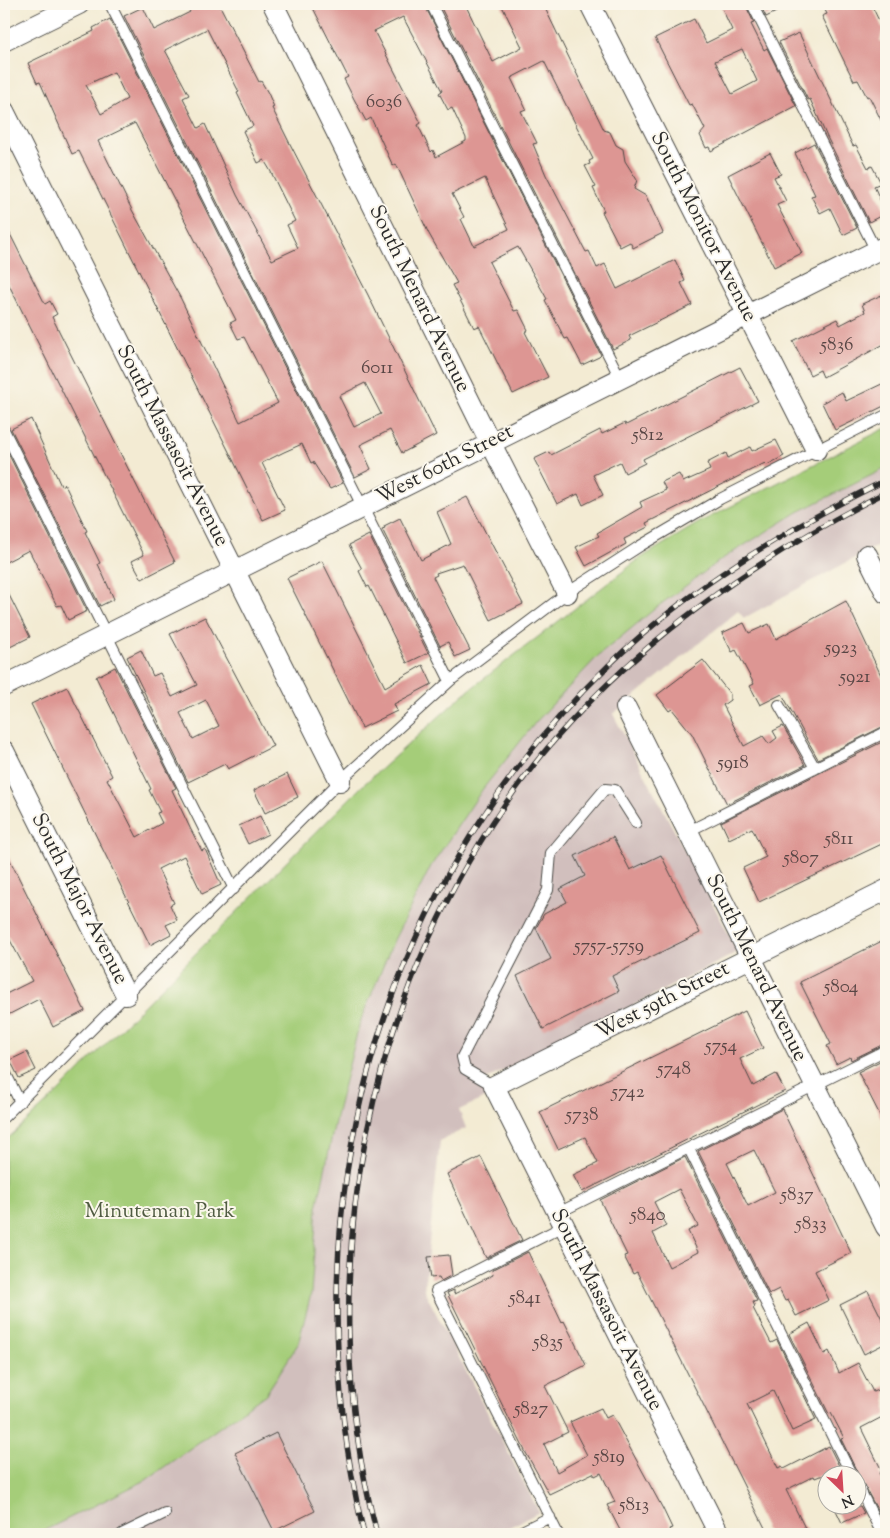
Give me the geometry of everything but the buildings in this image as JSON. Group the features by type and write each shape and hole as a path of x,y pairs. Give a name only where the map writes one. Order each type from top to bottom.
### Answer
{"street":[{"path":"4,42 79,4"},
{"name":"South Menard Avenue","path":"273,4 567,593"},
{"name":"South Monitor Avenue","path":"590,4 816,450"},
{"name":"South Massasoit Avenue","path":"4,111 340,781"},
{"name":"West 60th Street","path":"4,686 881,248"},
{"path":"867,555 886,593"},
{"name":"South Menard Avenue","path":"626,708 886,1227"},
{"name":"South Major Avenue","path":"4,750 126,995"},
{"name":"West 59th Street","path":"494,1086 886,890"},
{"name":"South Massasoit Avenue","path":"494,1086 720,1534"}],"lane":[{"path":"110,4 450,681"},
{"path":"430,4 620,378"},
{"path":"752,4 881,248"},
{"path":"4,1116 234,889 340,781 450,681 567,593 640,546 720,498 886,415"},
{"path":"4,430 234,889"},
{"path":"779,705 815,768"},
{"path":"689,831 886,732"},
{"path":"494,1086 466,1069 462,1057 548,890 551,852 605,789 615,790 636,823"},
{"path":"558,1534 436,1292 689,1149 886,1050"},
{"path":"4,1070 20,1102"},
{"path":"689,1149 847,1466"},
{"path":"868,1506 882,1534"},
{"path":"122,1534 165,1513"},
{"path":"516,1534 550,1517"}],"shaded area":[{"path":"886,468 886,541 744,618 738,611 613,714 738,952 483,1081 489,1096 459,1110 466,1128 440,1141 424,1290 539,1512 496,1534 37,1534 146,1480 266,1394 298,1344 311,1294 317,1208 337,1112 360,1022 394,940 431,866 482,790 535,723 598,656 657,607 722,559 798,512"}],"green space":[{"name":"Minuteman Park","path":"886,428 886,468 798,512 722,559 657,607 598,656 535,723 482,790 431,866 394,940 360,1022 337,1112 317,1208 311,1294 298,1344 266,1394 146,1480 37,1534 4,1534 4,1142 53,1097 361,787 464,694 639,559 700,522"}],"railway":[{"path":"364,1534 343,1415 337,1297 346,1180 369,1066 408,957 460,852 528,755 609,665 640,637 672,610 740,562 812,519 886,480"},
{"path":"377,1534 357,1435 349,1334 352,1232 367,1132 392,1034 429,939 476,849 533,766 570,723 609,683 651,645 741,577 837,518 886,492"}]}
